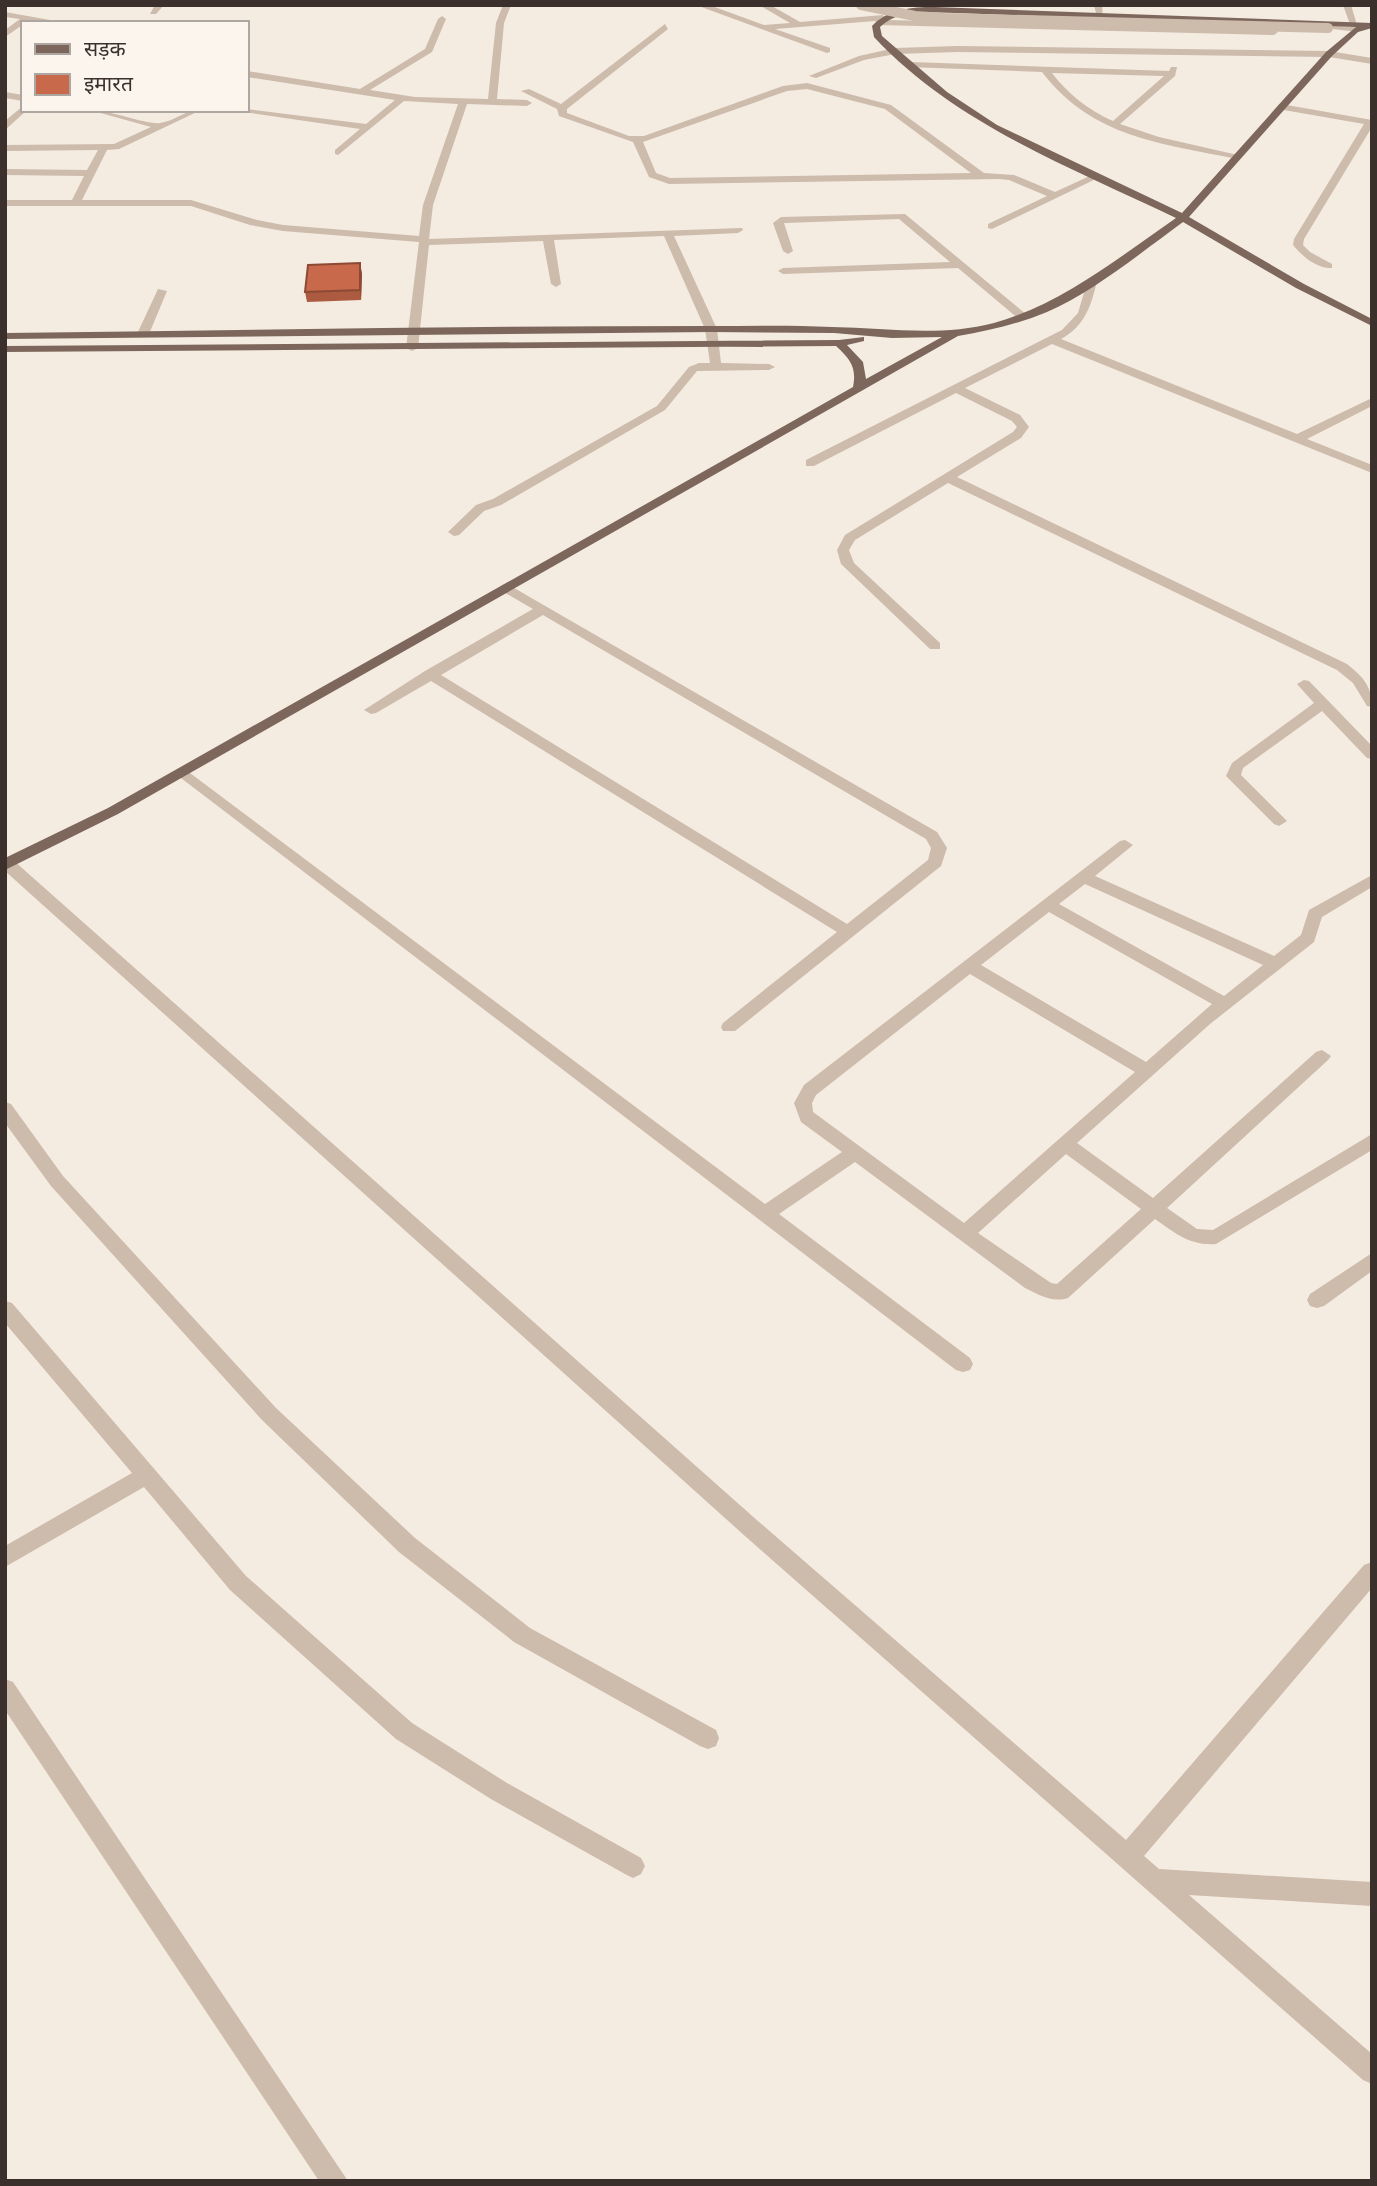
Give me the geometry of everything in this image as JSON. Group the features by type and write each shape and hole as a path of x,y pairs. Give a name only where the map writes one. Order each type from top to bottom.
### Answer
{"main road":[{"path":"1369,25 1354,27 1099,10 981,8 908,12 881,20 876,26 878,37 944,94 994,127 1183,218 1300,286 1372,323"},
{"path":"5,335 711,329 834,330 892,335 956,333 1045,309 1092,281 1183,218 1354,27"},
{"path":"6,865 113,811 956,333"},
{"path":"5,349 839,343 892,335"},
{"path":"839,343 860,365 863,373 859,388"}],"street":[{"path":"492,104 500,23 507,5"},
{"path":"700,5 827,50"},
{"path":"763,5 800,24"},
{"path":"861,5 945,19 1354,27 1347,5"},
{"path":"885,5 908,12"},
{"path":"5,14 41,21"},
{"path":"23,21 27,18"},
{"path":"359,93 429,50 442,19"},
{"path":"759,27 881,20 1274,32"},
{"path":"812,36 845,21"},
{"path":"5,34 21,22"},
{"path":"562,108 665,27"},
{"path":"1114,125 1172,74 1174,68 1162,29"},
{"path":"813,76 862,58 895,51 957,49 1329,54 1372,61"},
{"path":"911,65 1172,74"},
{"path":"1045,70 1067,99 1082,110 1114,125 1237,156"},
{"path":"248,74 402,98 463,103 527,103"},
{"path":"248,84 262,77"},
{"path":"562,108 562,114 567,118 636,140 656,137 786,88 807,86 888,107 981,176"},
{"path":"526,91 562,108"},
{"path":"338,152 402,98"},
{"path":"412,348 428,205 463,103"},
{"path":"1281,107 1371,122 1299,239 1298,245 1306,254 1328,266"},
{"path":"5,127 21,111"},
{"path":"102,112 162,127"},
{"path":"5,148 116,147 193,112"},
{"path":"248,112 368,127"},
{"path":"636,140 652,175 669,181 1011,177 1054,195"},
{"path":"75,202 103,149"},
{"path":"5,172 90,173"},
{"path":"992,226 1097,176"},
{"path":"5,203 191,203 206,205 250,222 273,227 424,241 738,230"},
{"path":"788,251 778,223 781,220 895,215 907,219 1023,317"},
{"path":"668,233 711,329 716,366"},
{"path":"548,237 556,284"},
{"path":"783,271 960,265"},
{"path":"810,463 1066,332 1083,314 1092,281"},
{"path":"143,334 162,291"},
{"path":"1053,340 1372,469"},
{"path":"454,532 480,508 497,502 661,408 672,399 692,368 769,367"},
{"path":"934,646 848,564 843,550 850,538 1017,435 1023,426 1016,418 957,390"},
{"path":"1297,439 1372,401"},
{"path":"948,478 1342,667 1358,680 1372,703"},
{"path":"507,588 932,836 939,848 935,862 729,1027"},
{"path":"372,709 543,609"},
{"path":"430,674 848,932"},
{"path":"1304,684 1372,755"},
{"path":"1279,821 1233,776 1237,766 1323,703"},
{"path":"182,772 963,1364"},
{"path":"1125,845 810,1090 803,1100 802,1110 807,1117 1032,1283 1048,1291 1061,1292 1322,1056"},
{"path":"6,865 752,1529 1372,2071"},
{"path":"1083,877 1277,964"},
{"path":"966,1232 1147,1071 1308,938 1315,914 1372,880"},
{"path":"1048,905 1225,1004"},
{"path":"970,965 1147,1071"},
{"path":"5,1109 57,1181 269,1414 407,1545 523,1635 708,1738"},
{"path":"1065,1144 1151,1209 1191,1235 1202,1238 1216,1237 1372,1141"},
{"path":"766,1213 856,1152"},
{"path":"1317,1300 1372,1261"},
{"path":"5,1309 238,1583 404,1731 499,1791 633,1866"},
{"path":"5,1556 147,1475"},
{"path":"1127,1857 1372,1572"},
{"path":"5,1690 335,2181"},
{"path":"1156,1881 1372,1894"}],"building":[{"path":"360,263 360,290 305,292 308,265"}]}
